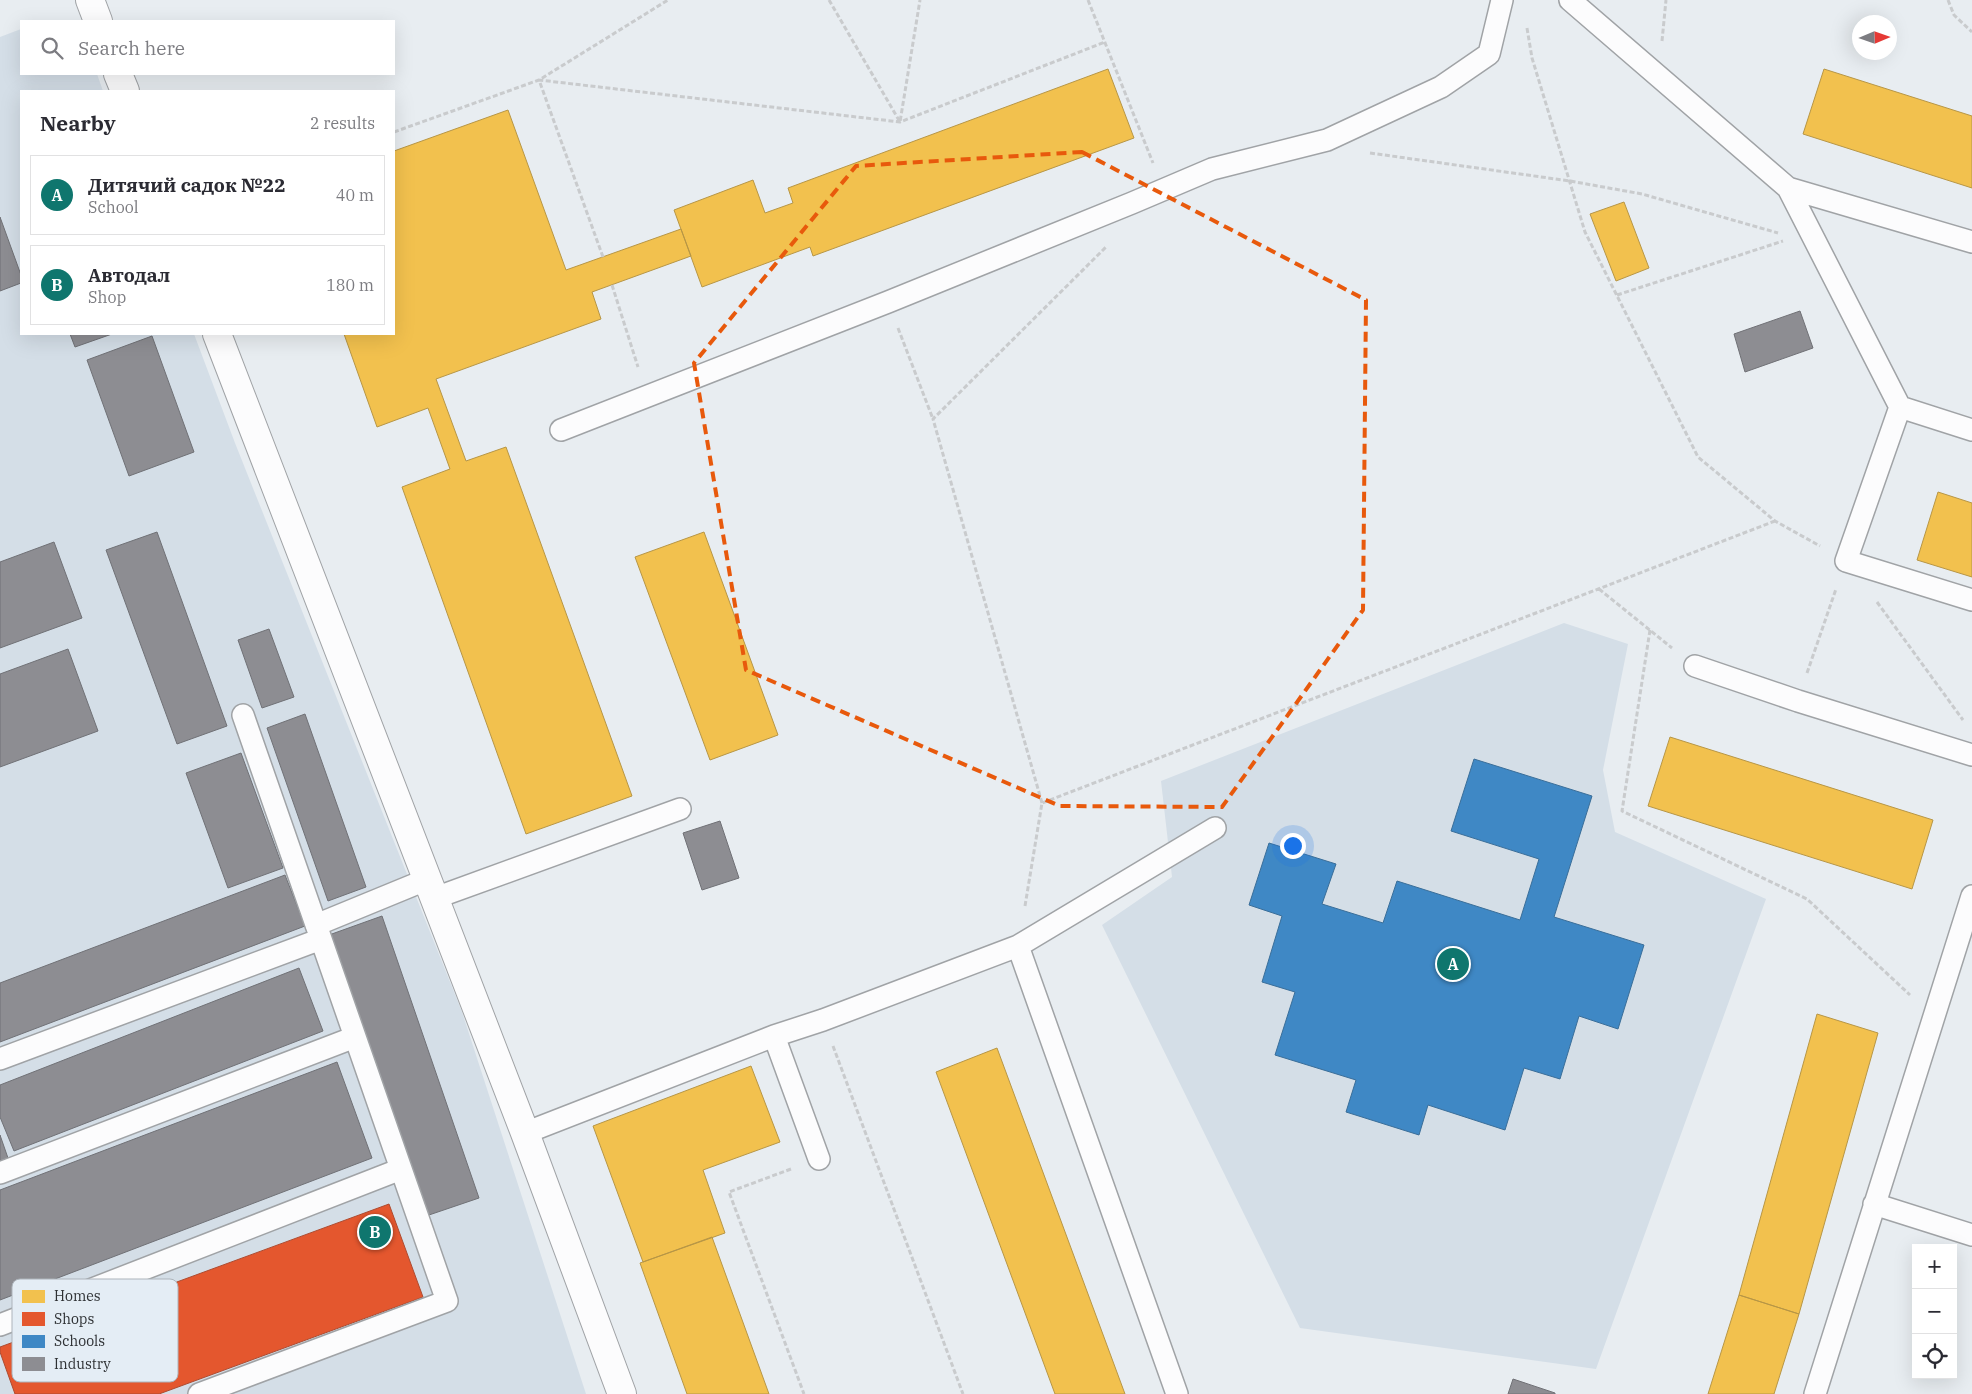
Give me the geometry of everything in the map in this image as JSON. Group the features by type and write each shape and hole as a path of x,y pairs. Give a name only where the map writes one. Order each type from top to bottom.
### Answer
{"street":[{"path":"90,0 98,20"},
{"path":"118,75 125,90"},
{"path":"217,335 525,1133 622,1394"}],"lane":[{"path":"561,430 888,302 1212,169 1327,140 1441,87 1489,54 1502,0"},
{"path":"1570,0 1788,188 1972,242"},
{"path":"1788,188 1802,235 1900,407 1972,430"},
{"path":"1900,407 1846,560 1972,600"},
{"path":"1695,666 1798,701 1972,755"},
{"path":"199,1394 447,1301 243,715"},
{"path":"0,1059 431,888 680,809"},
{"path":"525,1133 774,1036 823,1020 1018,946 1215,828"},
{"path":"1815,1394 1972,896"},
{"path":"1018,946 1177,1394"},
{"path":"774,1036 819,1159"},
{"path":"0,1173 355,1037"},
{"path":"118,1279 401,1169"},
{"path":"1874,1204 1972,1235"},
{"path":"0,1325 12,1320"}],"path":[{"path":"395,132 539,80 668,0"},
{"path":"829,0 900,122"},
{"path":"900,122 920,0"},
{"path":"1088,0 1164,190"},
{"path":"1948,0 1954,15 1972,32"},
{"path":"1526,19 1532,58 1585,232 1698,457 1775,521 1846,560 1966,725"},
{"path":"539,80 900,122 1105,42"},
{"path":"539,80 603,257"},
{"path":"1366,152 1570,181 1642,194 1802,235"},
{"path":"1617,295 1802,235"},
{"path":"933,419 1108,245"},
{"path":"612,284 647,396"},
{"path":"888,302 933,419 1042,803 1018,946"},
{"path":"1042,803 1775,521"},
{"path":"1798,701 1846,560"},
{"path":"1599,588 1695,666"},
{"path":"1650,630 1622,811 1807,899 1934,1017"},
{"path":"823,1020 963,1394"},
{"path":"804,1394 729,1192 819,1159"}],"highlighted area":[{"path":"1082,152 1366,300 1363,610 1222,807 1060,806 746,670 694,363 856,166"}],"shaded area":[{"path":"20,29 20,75 97,75 103,90 20,90 20,335 194,335 235,443 462,1012 586,1394 0,1394 0,37"},
{"path":"1564,623 1628,644 1603,770 1615,832 1766,899 1596,1369 1300,1328 1102,925 1172,877 1161,781"}],"building: Homes":[{"path":"1108,69 1134,138 813,256 810,247 702,287 674,210 753,180 765,213 793,203 788,188"},
{"path":"1824,69 1972,116 1972,188 1803,134"},
{"path":"508,110 566,270 681,229 691,256 592,292 601,319 436,379 466,461 506,447 632,796 526,834 402,487 450,469 428,408 377,427 344,335 395,335 395,151"},
{"path":"1624,202 1649,268 1616,281 1590,214"},
{"path":"1938,492 1972,503 1972,577 1917,560"},
{"path":"704,532 778,735 710,760 635,557"},
{"path":"1670,737 1933,820 1912,889 1648,806"},
{"path":"1817,1014 1878,1033 1799,1314 1739,1295"},
{"path":"997,1048 1125,1394 1055,1394 936,1072"},
{"path":"751,1066 780,1142 703,1170 725,1233 643,1262 593,1126"},
{"path":"712,1237 769,1394 687,1394 640,1263"},
{"path":"1739,1295 1799,1314 1774,1394 1708,1394"}],"building: Shops":[{"path":"389,1204 423,1297 159,1394 15,1394 0,1352 0,1347 12,1343 12,1382 178,1382 178,1282"}],"building: Schools":[{"path":"1474,759 1592,796 1554,917 1644,945 1618,1029 1579,1016 1560,1079 1524,1068 1505,1130 1428,1105 1419,1135 1346,1112 1356,1080 1275,1055 1295,992 1262,982 1282,916 1249,905 1269,843 1336,864 1322,904 1383,923 1397,881 1520,920 1539,859 1451,831"}],"building: Industry":[{"path":"0,217 20,272 20,283 0,291"},
{"path":"1800,311 1813,348 1745,372 1734,334"},
{"path":"70,335 109,335 75,347"},
{"path":"152,336 194,452 129,476 87,360"},
{"path":"157,532 227,726 177,744 106,550"},
{"path":"54,542 82,618 0,648 0,562"},
{"path":"269,629 294,697 262,708 238,640"},
{"path":"68,649 98,731 0,767 0,674"},
{"path":"305,714 366,887 328,901 267,728"},
{"path":"241,753 283,868 228,888 186,773"},
{"path":"720,821 739,878 702,890 683,833"},
{"path":"285,875 305,926 0,1042 0,983"},
{"path":"382,916 479,1198 426,1216 329,935"},
{"path":"299,968 323,1031 14,1151 0,1117 0,1085"},
{"path":"337,1062 372,1158 55,1279 12,1279 12,1295 0,1300 0,1190"},
{"path":"0,1135 9,1161 0,1164"},
{"path":"1513,1379 1555,1393 1555,1394 1508,1394"}],"place":[{"name":"Дитячий садок №22","path":"1453,964"},
{"name":"Автодал","path":"375,1232"}]}
